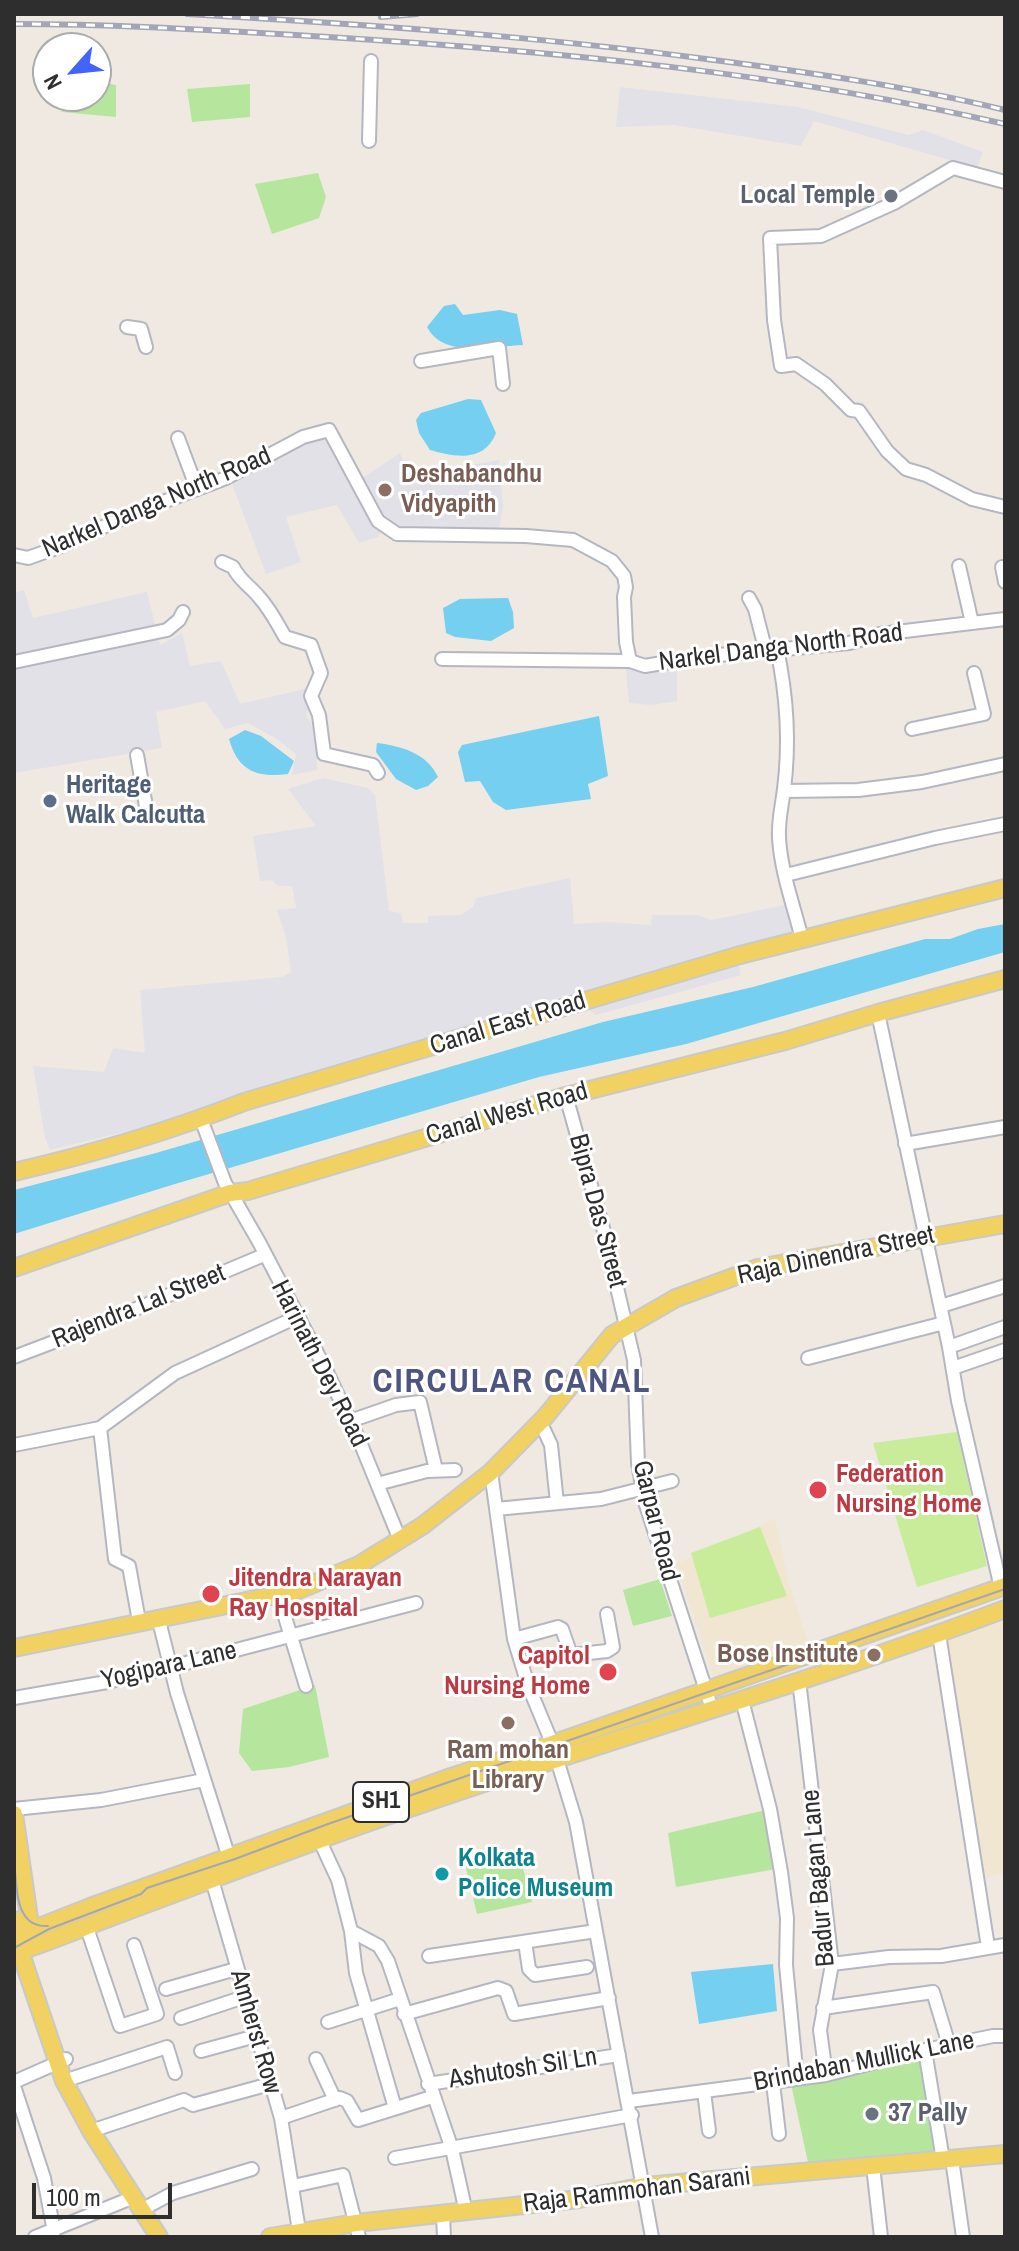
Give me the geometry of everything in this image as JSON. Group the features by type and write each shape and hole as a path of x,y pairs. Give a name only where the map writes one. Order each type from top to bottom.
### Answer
{"main road":[{"name":"Canal East Road","path":"14,1172 204,1125 254,1099 740,955 1005,888"},
{"name":"Canal West Road","path":"14,1268 228,1188 248,1191 566,1096 785,1041 1005,979"},
{"name":"Raja Dinendra Street","path":"14,1648 296,1591 359,1565 422,1526 491,1472 542,1420 612,1335 676,1298 758,1268 1005,1224"},
{"name":"SH1","path":"30,1935 86,1925 212,1880 231,1865 319,1839 709,1689 1003,1587"},
{"path":"712,1709 1005,1609"},
{"name":"SH1","path":"30,1935 231,1865 451,1777 554,1751 640,1734 712,1709"},
{"path":"14,1812 30,1935 68,2079 91,2131 159,2237"},
{"name":"Raja Rammohan Sarani","path":"270,2237 358,2230 443,2215 579,2199 645,2186 1005,2154"}],"street":[{"path":"369,141 371,61"},
{"path":"1005,182 953,168 894,203 821,236 770,238 774,320 781,366 796,364 825,384 851,410 859,411 887,451 906,469 926,475 972,499 1005,507"},
{"path":"127,327 141,329 146,347"},
{"path":"421,361 499,348 503,384"},
{"name":"Narkel Danga North Road","path":"14,555 28,558 226,478 303,437 329,430 378,521 397,534 573,540 612,561 624,576 626,587 626,642 630,661 645,666 697,657 849,643 880,634 1005,619"},
{"path":"178,438 197,489"},
{"path":"222,562 233,567 239,579 269,608 285,637 311,645 321,673 311,696 319,715 324,754 373,765 378,773"},
{"path":"959,566 972,623"},
{"path":"1002,567 1005,582"},
{"path":"749,598 785,686 788,723 784,791 778,814 779,841 802,939"},
{"path":"14,662 167,630 183,612"},
{"path":"442,659 630,661"},
{"path":"912,729 984,714 974,673"},
{"path":"137,755 147,812"},
{"path":"784,791 858,790 922,782 1005,764"},
{"path":"786,875 1005,824"},
{"path":"878,1013 1003,1587"},
{"name":"Bipra Das Street","path":"566,1096 627,1327"},
{"name":"Harinath Dey Road","path":"204,1125 228,1188 259,1242 350,1421 400,1540"},
{"path":"905,1144 1005,1127"},
{"name":"Rajendra Lal Street","path":"14,1357 264,1255"},
{"path":"941,1306 1005,1286"},
{"path":"14,1445 100,1428 175,1373 297,1317"},
{"path":"808,1358 944,1323"},
{"name":"Garpar Road","path":"627,1327 634,1360 638,1463 643,1489 671,1589 709,1689 712,1709"},
{"path":"949,1347 1005,1327"},
{"path":"953,1368 1005,1350"},
{"path":"350,1421 396,1405 420,1402 436,1470"},
{"path":"100,1428 115,1559 129,1566 139,1621"},
{"path":"544,1430 551,1445 557,1503"},
{"path":"377,1484 436,1470 455,1470"},
{"path":"491,1472 514,1639 576,1822 652,2237"},
{"path":"496,1509 601,1499 672,1481"},
{"path":"278,1594 306,1686"},
{"name":"Yogipara Lane","path":"14,1698 171,1667 416,1603"},
{"path":"514,1639 558,1627 562,1629 571,1655 607,1651 613,1647 607,1614"},
{"path":"158,1617 231,1865"},
{"path":"939,1634 988,1947"},
{"name":"Badur Bagan Lane","path":"799,1680 832,1964 820,2030 826,2075"},
{"name":"Badur Bagan Lane","path":"742,1700 770,1809 785,1903 786,1965 797,2079"},
{"path":"14,1812 101,1800 204,1780"},
{"path":"319,1839 338,1880 351,1931 356,1973 395,2108"},
{"name":"Amherst Row","path":"212,1880 281,2118 300,2235"},
{"path":"86,1925 120,2026 157,2014 134,1945"},
{"path":"351,1931 379,1946 388,1961 452,2149 466,2212"},
{"path":"429,1956 596,1931"},
{"path":"525,1942 529,1969 535,1975 587,1967"},
{"path":"832,1964 889,1957 941,1956 1005,1945"},
{"path":"166,1989 236,1969"},
{"path":"404,2014 498,1988 506,1991 511,2010 518,2014 609,1998"},
{"path":"823,2008 933,1992 949,2045"},
{"path":"181,2018 244,1997"},
{"path":"328,2022 400,1999"},
{"path":"201,2051 256,2036"},
{"name":"Brindaban Mullick Lane","path":"629,2101 826,2075 925,2050 1005,2036"},
{"path":"68,2079 167,2047 175,2073"},
{"path":"925,2050 963,2237"},
{"name":"Ashutosh Sil Ln","path":"428,2084 619,2055"},
{"path":"316,2059 335,2100"},
{"path":"54,2232 44,2178 14,2084 62,2061"},
{"path":"773,2083 779,2134"},
{"path":"91,2131 184,2100 193,2105 270,2084"},
{"path":"704,2092 709,2131"},
{"path":"281,2118 344,2098 358,2120 432,2097"},
{"path":"395,2158 632,2115"},
{"path":"873,2166 881,2237"},
{"path":"35,2237 252,2169"},
{"path":"293,2186 339,2175 345,2178 358,2230"},
{"path":"443,2215 444,2237"}],"shaded area":[{"path":"620,87 798,107 909,135 923,130 983,152 977,168 814,121 801,146 674,125 616,127"},
{"path":"317,437 333,442 370,520 381,530 378,537 359,543 337,505 286,517 301,562 266,574 231,481"},
{"path":"400,453 410,476 499,460 503,506 499,531 397,529 383,520 361,479"},
{"path":"24,590 33,618 147,592 160,645 182,633 190,666 221,661 240,704 313,687 315,693 306,714 316,733 317,770 292,775 296,754 248,723 225,729 205,701 156,712 162,748 14,773 14,593"},
{"path":"677,667 677,701 651,705 629,703 626,668"},
{"path":"323,778 368,788 375,795 389,911 401,913 403,923 428,923 428,916 461,915 473,907 476,898 570,878 574,924 608,922 651,925 652,915 697,915 712,920 785,905 794,935 735,948 741,975 596,1015 569,994 343,1068 140,1128 50,1150 45,1138 33,1066 104,1072 113,1048 145,1053 140,990 282,977 291,972 286,937 277,910 296,908 292,886 278,886 272,880 260,881 253,836 316,826 288,789"},
{"path":"775,1519 788,1580 809,1646 715,1681 676,1564"},
{"path":"1005,1618 1005,1872 984,1879 945,1639"}],"green space":[{"path":"112,84 116,85 116,117 62,112 112,112"},
{"path":"250,84 250,117 192,122 187,89"},
{"path":"318,173 326,197 319,218 272,234 255,184"},
{"path":"957,1432 987,1566 917,1587 873,1443"},
{"path":"760,1527 787,1596 710,1618 691,1553"},
{"path":"660,1579 672,1616 633,1626 623,1590"},
{"path":"315,1685 329,1757 289,1767 252,1771 239,1753 243,1709"},
{"path":"770,1809 776,1869 676,1887 668,1833"},
{"path":"519,1853 532,1902 477,1914 465,1864"},
{"path":"927,2057 946,2151 809,2167 791,2084 906,2064"}],"water":[{"path":"455,304 463,315 500,310 517,314 523,345 457,347 435,337 427,327 444,306"},
{"path":"468,399 481,400 496,433 491,443 468,455 449,455 430,450 419,433 416,420 421,413"},
{"path":"508,598 514,628 491,641 446,633 443,608 460,599"},
{"path":"599,716 608,776 588,784 591,799 506,810 493,802 480,781 465,782 458,752 462,745"},
{"path":"245,730 261,736 294,761 288,774 267,775 243,765 229,739"},
{"path":"377,743 420,756 438,777 428,786 416,790 396,779 376,752"},
{"path":"1005,924 1005,952 686,1044 539,1077 14,1234 14,1190 156,1153 603,1022 753,987 925,939 950,939"},
{"path":"773,1964 777,2011 699,2024 691,1972"}],"tram line":[{"path":"14,1948 49,1929 141,1894 147,1888 1005,1589"},
{"path":"14,1858 17,1891 23,1912 28,1920 48,1926"}],"railway":[{"path":"187,14 447,32 641,51 856,80 1005,110"},
{"path":"381,17 417,14"},
{"path":"14,24 328,37 583,57 837,91 1005,124"}],"place":[{"name":"Local Temple","path":"891,196"},
{"name":"Deshabandhu Vidyapith","path":"385,490"},
{"name":"Heritage Walk Calcutta","path":"50,801"},
{"name":"Federation Nursing Home","path":"818,1490"},
{"name":"Jitendra Narayan Ray Hospital","path":"211,1594"},
{"name":"Bose Institute","path":"874,1655"},
{"name":"Capitol Nursing Home","path":"608,1672"},
{"name":"Ram mohan Library","path":"508,1723"},
{"name":"Kolkata Police Museum","path":"442,1874"},
{"name":"37 Pally","path":"872,2114"}],"district":[{"name":"CIRCULAR CANAL","path":"512,1383"}]}
